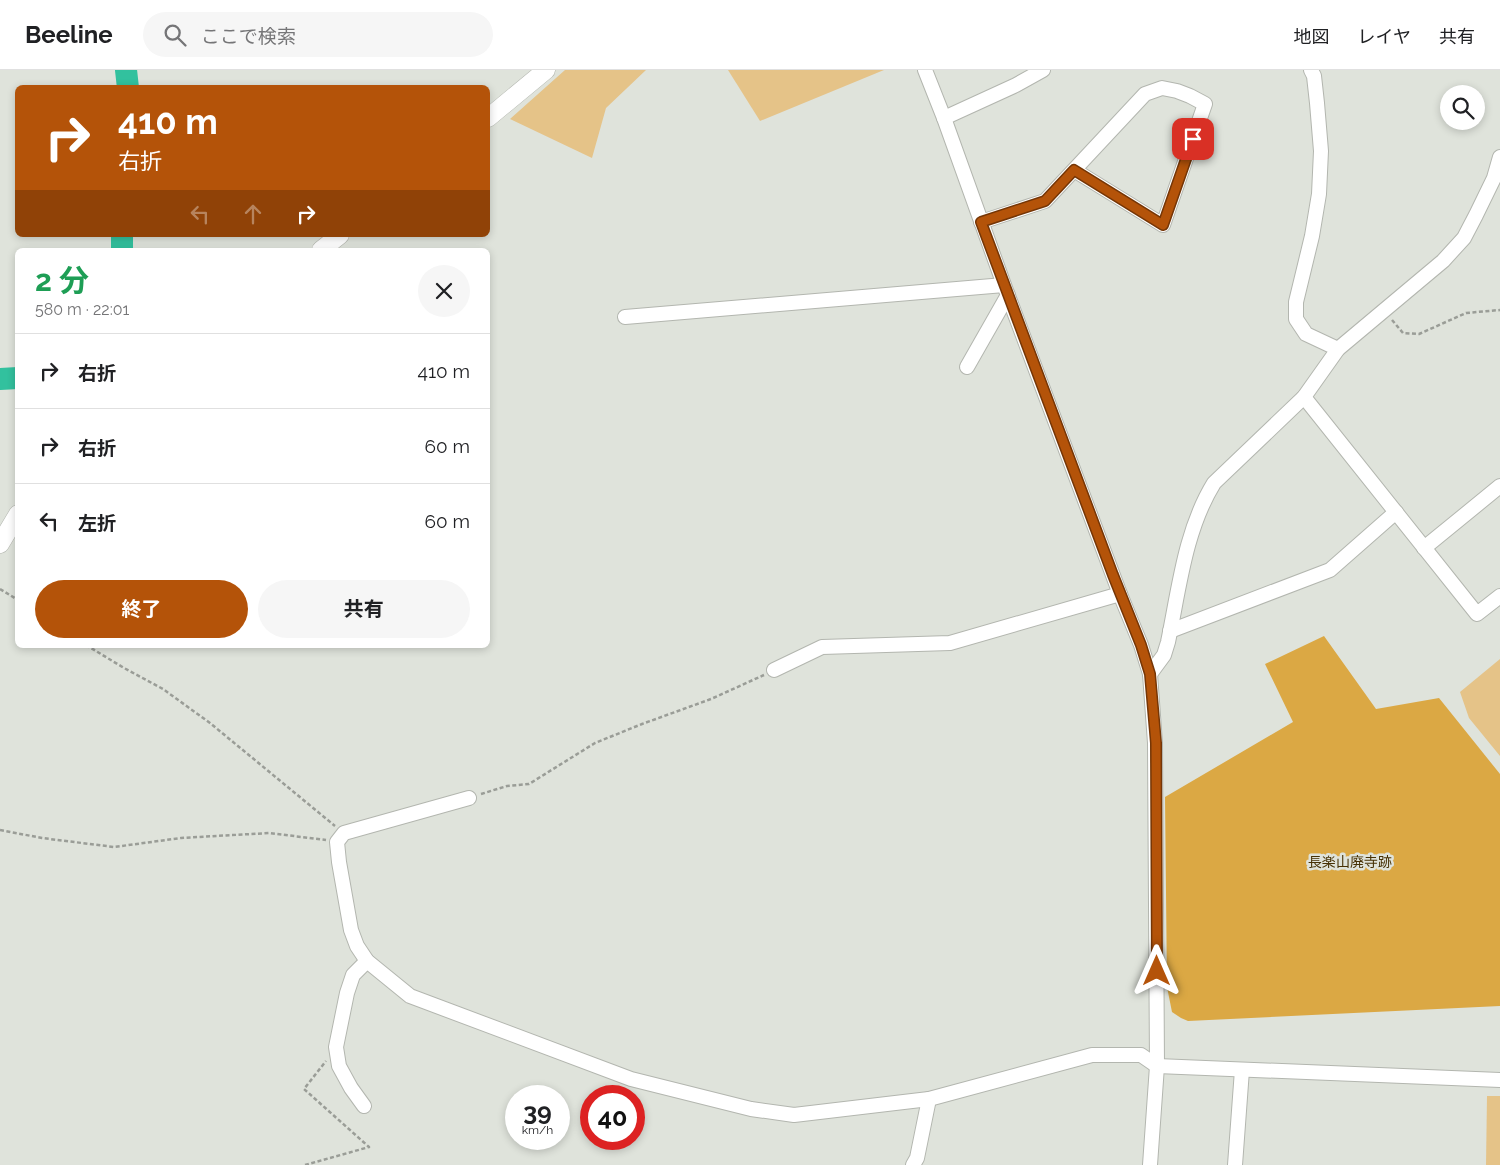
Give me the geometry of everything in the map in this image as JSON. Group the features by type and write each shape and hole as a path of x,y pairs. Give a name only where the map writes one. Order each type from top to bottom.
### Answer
{"main road":[{"path":"490,116 546,70"},
{"path":"324,248 338,237"},
{"path":"0,544 15,519"}],"street":[{"path":"925,70 1120,594 1141,645 1150,674 1156,743 1157,1066 1150,1165"},
{"path":"944,118 1016,85 1043,70"},
{"path":"1311,70 1314,76 1321,151 1319,194 1312,236 1296,302 1296,319 1306,334 1338,349"},
{"path":"981,222 1045,201 1145,94 1162,88 1177,91 1205,104 1163,225 1074,170"},
{"path":"1150,674 1164,655 1191,533 1214,483 1304,397 1338,349 1443,261 1464,238 1494,178 1500,156"},
{"path":"625,317 1006,290"},
{"path":"967,367 1006,290"},
{"path":"1304,397 1478,614 1500,596"},
{"path":"1424,548 1500,486"},
{"path":"1170,631 1330,570 1396,512"},
{"path":"774,670 822,647 950,643 1120,594"},
{"path":"469,798 341,837 339,862 351,930 357,946 367,960 410,996 630,1078 751,1109 794,1115 929,1099 1092,1055 1141,1056 1157,1066 1500,1080"},
{"path":"364,1106 339,1066 336,1047 346,993 353,975 367,960"},
{"path":"1235,1165 1242,1070"},
{"path":"913,1165 917,1158 929,1099"}],"path":[{"path":"1384,311 1403,333 1419,334 1466,313 1500,310"},
{"path":"0,589 15,598"},
{"path":"91,648 163,689 210,723 341,837"},
{"path":"469,798 507,786 529,784 595,743 711,699 774,670"},
{"path":"0,830 42,838 114,847 182,838 269,833 341,837"},
{"path":"305,1165 369,1147 304,1089 336,1047"}],"shaded area":[{"path":"565,70 646,70 606,108 592,158 510,119"},
{"path":"728,70 884,70 760,121"},
{"path":"1500,659 1500,756 1469,718 1460,692"},
{"path":"1487,1096 1500,1096 1500,1165 1486,1165"}],"green space":[{"name":"長楽山廃寺跡","path":"1324,636 1376,709 1439,698 1500,774 1500,1006 1188,1021 1172,1012 1167,987 1165,797 1293,722 1265,664"}],"waterway":[{"path":"126,70 128,85"},
{"path":"122,237 122,248"},
{"path":"0,379 15,378"}],"route":[{"path":"1157,971 1156,743 1150,674 1141,645 981,222 1045,201 1074,170 1163,225 1193,139"}]}
